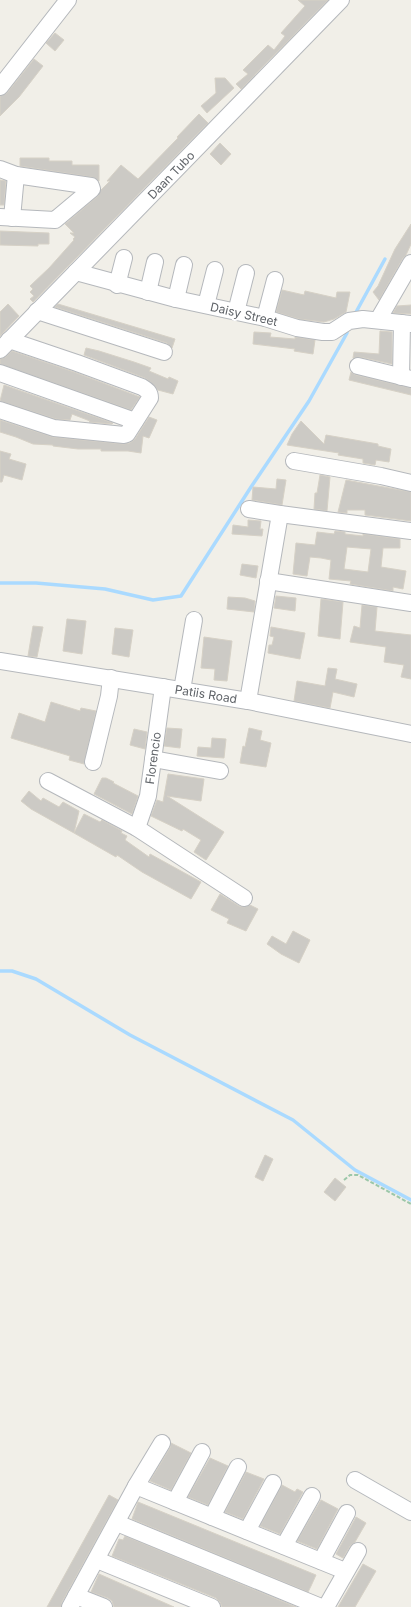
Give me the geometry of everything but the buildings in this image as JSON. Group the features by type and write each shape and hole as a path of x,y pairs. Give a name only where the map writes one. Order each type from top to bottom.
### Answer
{"street":[{"path":"0,87 68,0"},
{"name":"Daan Tubo","path":"5,345 341,0"},
{"path":"0,169 16,175 91,186 92,189 55,220 6,218 16,175"},
{"path":"117,285 124,258"},
{"path":"148,292 155,262"},
{"path":"378,320 387,302 404,287 411,263"},
{"path":"176,299 184,265"},
{"path":"206,305 215,270"},
{"name":"Daisy Street","path":"76,272 117,285 265,318 297,328 332,332 349,321 363,318 406,324"},
{"path":"236,312 246,273"},
{"path":"265,318 276,280"},
{"path":"37,311 164,352"},
{"path":"358,366 406,378 406,324"},
{"path":"0,410 44,426 119,435 127,434 150,398 148,391 77,363 5,345"},
{"path":"0,373 135,421"},
{"path":"294,461 381,476 411,484"},
{"path":"249,509 411,530"},
{"path":"248,701 280,514"},
{"path":"268,581 411,603"},
{"path":"182,690 194,620"},
{"name":"Patiis Road","path":"0,661 248,701 411,734"},
{"path":"93,762 109,696 111,678"},
{"name":"Florencio","path":"137,828 148,796 163,687"},
{"path":"153,759 220,771"},
{"path":"48,781 137,828 244,898"},
{"path":"104,1607 73,1601 97,1560 136,1486 162,1443"},
{"path":"175,1502 202,1452"},
{"path":"212,1517 238,1467"},
{"path":"355,1480 411,1512"},
{"path":"247,1531 273,1483"},
{"path":"136,1486 345,1571"},
{"path":"284,1546 312,1496"},
{"path":"321,1561 347,1513"},
{"path":"117,1523 321,1607"},
{"path":"326,1607 345,1571 358,1551"},
{"path":"97,1560 212,1607"}],"path":[{"path":"344,1180 350,1175 358,1175 411,1204"}],"waterway":[{"path":"355,314 385,259"},
{"path":"0,583 36,583 105,589 153,600 181,596 251,487 309,401 347,333"},
{"path":"0,971 12,971 36,979 130,1035 293,1120 355,1170 411,1200"}]}
